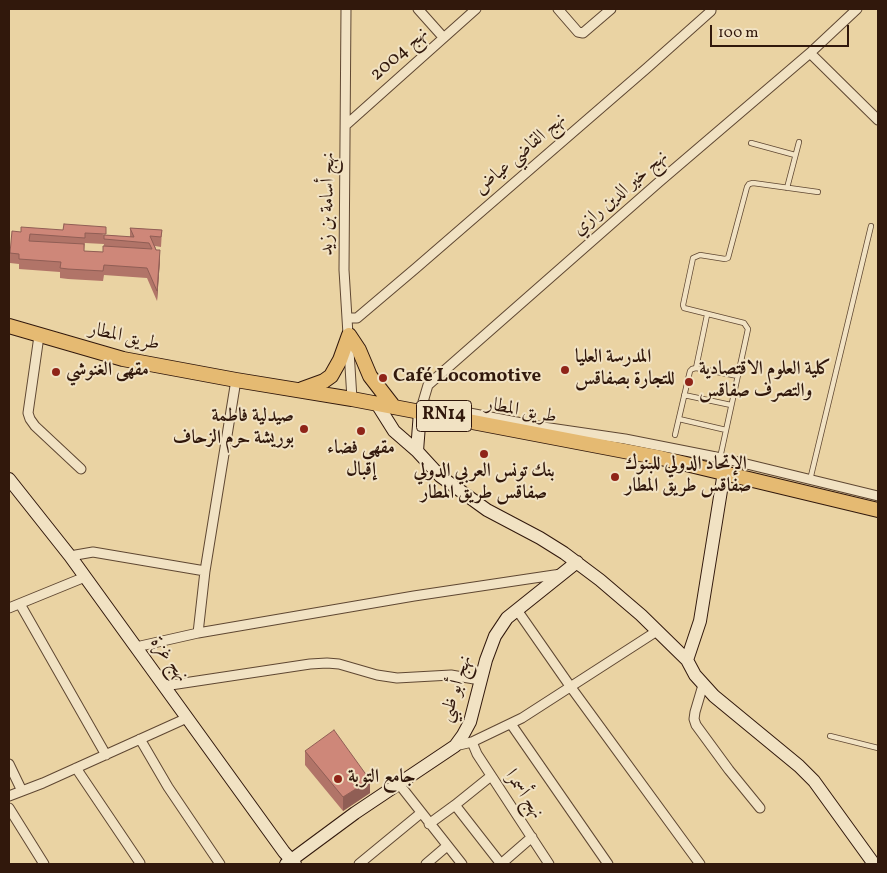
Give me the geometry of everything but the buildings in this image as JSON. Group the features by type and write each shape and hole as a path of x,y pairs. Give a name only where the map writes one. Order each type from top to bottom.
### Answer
{"main road":[{"name":"طريق المطار","path":"9,326 124,359 394,407 421,408 661,458 723,463 878,510"},
{"path":"300,390 324,381 331,376 340,360 348,335"},
{"path":"348,335 359,350 370,376 394,407"}],"street":[{"name":"نهج أسامة بن زيد","path":"346,9 344,270 352,399"},
{"path":"418,9 443,37"},
{"name":"نهج 2004","path":"346,125 476,9"},
{"path":"558,9 578,32 583,33 609,9"},
{"name":"نهج القاضي عياض","path":"347,318 357,318 416,268 647,68 711,9"},
{"name":"نهج خير الدين رازي","path":"421,408 428,385 659,182 810,53 857,9"},
{"path":"810,53 878,120"},
{"path":"39,336 28,413 35,426 81,469"},
{"path":"198,633 236,380"},
{"path":"377,404 394,431 417,451 440,476 487,510 540,538 577,562 618,595 657,631 687,660 703,685 814,781 874,864"},
{"path":"417,451 421,408"},
{"path":"687,660 700,621 723,463 878,496"},
{"name":"نهج غزة","path":"9,479 70,556 284,852 290,863"},
{"path":"70,556 93,552 206,571"},
{"name":"نهج أبو ظبي","path":"290,863 355,813 455,746 470,722 486,660 496,636 507,618 577,562"},
{"path":"136,647 198,633 414,596 564,573"},
{"path":"9,608 85,577"},
{"path":"20,604 106,754"},
{"path":"517,610 700,864"},
{"path":"455,746 472,742 511,724 657,631"},
{"path":"164,686 326,663 339,664 377,675 397,678 451,675 480,680"},
{"path":"703,685 695,712 694,719 696,725 760,808"},
{"path":"9,796 187,718"},
{"path":"511,724 608,864"},
{"path":"140,739 168,786 220,864"},
{"name":"نهج أسمرا","path":"472,742 477,754 549,864"},
{"path":"9,764 22,791"},
{"path":"76,768 140,863"},
{"path":"429,824 491,776"},
{"path":"399,784 462,864"},
{"path":"455,805 501,864 532,837"},
{"path":"9,808 44,864"},
{"path":"359,864 421,813"},
{"path":"426,864 447,846"}],"lane":[{"path":"787,188 799,142"},
{"path":"751,143 796,155"},
{"path":"723,463 726,430 748,329 747,326 684,308 683,305 693,258 700,254 728,258 749,184 818,192"},
{"path":"810,480 872,226"},
{"path":"696,368 707,314"},
{"path":"675,435 692,368 738,376"},
{"path":"684,395 732,405"},
{"path":"679,419 726,430"},
{"path":"830,736 878,748"}],"place":[{"name":"المدرسة العليا للتجارة بصفاقس","path":"565,370"},
{"name":"مقهى الغنوشي","path":"56,372"},
{"name":"Café Locomotive","path":"383,378"},
{"name":"كلية العلوم الاقتصادية والتصرف صفاقس","path":"689,382"},
{"name":"صيدلية فاطمة بوريشة حرم الزحاف","path":"304,429"},
{"name":"مقهى فضاء إقبال","path":"361,431"},
{"name":"بنك تونس العربي الدولي صفاقس طريق المطار","path":"484,454"},
{"name":"الإتحاد الدولي للبنوك صفاقس طريق المطار","path":"615,477"},
{"name":"جامع التوبة","path":"338,779"}]}
